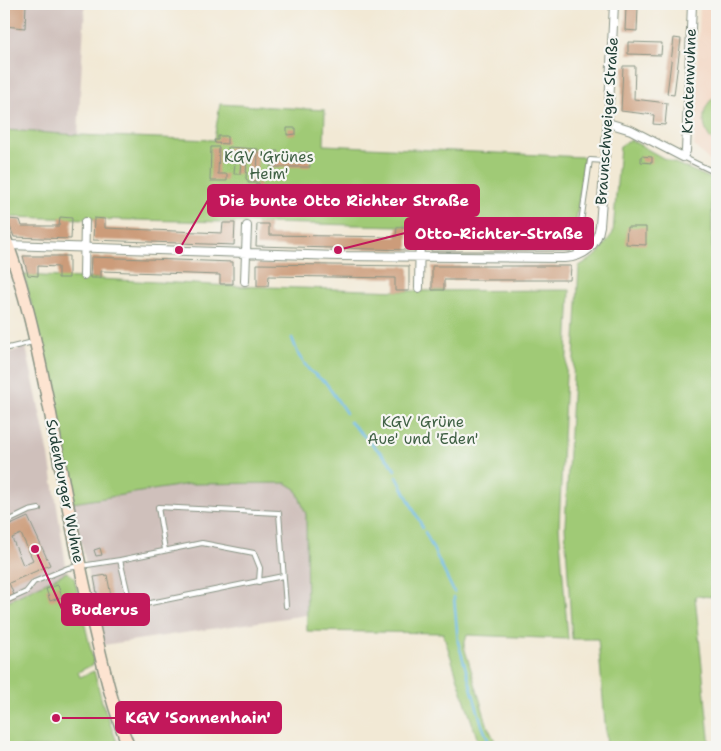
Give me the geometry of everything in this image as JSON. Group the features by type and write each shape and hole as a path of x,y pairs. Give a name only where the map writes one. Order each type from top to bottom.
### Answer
{"main road":[{"name":"Sudenburger Wuhne","path":"6,240 35,341 80,566 107,684 129,747"}],"street":[{"name":"Braunschweiger Straße","path":"576,257 590,248 599,233 608,123 614,4"},
{"name":"Kroatenwuhne","path":"608,123 631,130 684,157 686,151 692,4"},
{"path":"84,275 85,222"},
{"path":"245,281 247,226"},
{"path":"419,288 420,231"},
{"path":"6,240 84,247 246,254 420,258 576,257"}],"lane":[{"name":"Kroatenwuhne","path":"684,157 712,171 717,171"},
{"path":"576,257 590,160 605,161"},
{"path":"4,349 35,341"},
{"path":"166,550 158,507 279,513 282,576 286,606"},
{"path":"4,523 29,511 39,509"},
{"path":"4,602 26,592 34,582 68,568 120,560 202,543 254,553 260,568 259,582"},
{"path":"120,560 131,607 282,576"}],"shaded area":[{"path":"4,4 85,4 78,135 4,130"},
{"path":"700,4 717,4 717,167 694,146"},
{"path":"26,347 49,455 67,572 4,603 4,354"},
{"path":"286,483 296,489 306,514 306,615 103,645 73,503 189,484"}],"green space":[{"path":"717,96 717,144 712,140 705,127 704,113 711,100"},
{"name":"KGV 'Grünes Heim'","path":"220,104 325,110 324,145 584,157 575,230 4,217 4,130 214,140"},
{"path":"631,140 663,158 712,179 712,248 717,249 717,597 695,596 710,747 607,747 598,639 572,639 565,526 579,266 597,255 613,233 620,146"},
{"name":"KGV 'Grüne Aue' und 'Eden'","path":"24,275 232,286 403,291 570,290 559,526 568,639 467,635 464,646 488,727 498,747 480,747 443,633 307,631 306,514 296,489 286,483 189,484 73,503 47,366"},
{"path":"67,572 74,577 94,664 78,672 80,677 94,671 102,702 119,747 4,747 4,603"}],"building":[{"path":"4,4 26,4 25,28 4,26"},
{"path":"705,4 717,4 717,8 705,7"},
{"path":"626,7 638,7 637,31 625,30"},
{"path":"674,38 681,39 674,95 667,94"},
{"path":"628,42 662,43 661,55 628,54"},
{"path":"623,66 635,66 634,99 667,103 665,125 653,124 654,115 621,111"},
{"path":"287,128 296,128 296,134 287,135"},
{"path":"218,136 227,136 227,144 215,143 214,140 218,140"},
{"path":"211,147 219,147 218,174 227,174 227,181 210,181"},
{"path":"228,147 258,149 257,180 255,180 255,183 248,183 246,179 247,158 241,158 240,174 234,174 235,162 232,162 232,155 228,155"},
{"path":"270,151 278,151 276,160 299,161 299,152 310,152 310,167 270,167"},
{"path":"641,156 652,157 652,163 641,162"},
{"path":"256,183 259,183 259,190 265,191 265,199 255,199"},
{"path":"60,217 72,218 71,239 14,237 7,219 20,220 22,226 59,226"},
{"path":"94,218 105,219 105,228 222,233 223,223 235,223 234,245 93,240"},
{"path":"257,224 269,224 269,235 396,237 397,227 408,227 408,250 256,246"},
{"path":"627,227 646,227 646,245 626,244"},
{"path":"431,228 444,228 443,239 571,239 571,251 431,251"},
{"path":"23,256 69,256 69,278 58,278 58,267 38,266 38,276 28,275"},
{"path":"91,257 233,262 233,284 220,284 220,275 101,271 101,278 90,278"},
{"path":"257,264 409,266 409,291 395,291 395,278 269,276 268,286 257,286"},
{"path":"432,266 571,266 570,280 444,280 444,290 432,290"},
{"path":"28,517 50,565 9,583 14,595 4,600 4,528","holes":["21,534 33,560 23,565 12,538"]},
{"path":"100,548 102,555 96,556 94,550"},
{"path":"107,575 113,606 100,609 94,577"},
{"path":"58,585 62,597 50,601 46,589"}],"waterway":[{"path":"292,338 299,356 309,370 326,383 346,413"},
{"path":"350,422 389,461 395,470"},
{"path":"397,477 423,528"},
{"path":"425,532 454,592"},
{"path":"454,597 458,642 482,725 491,747"}],"place":[{"name":"Die bunte Otto Richter Straße","path":"179,250"},
{"name":"Otto-Richter-Straße","path":"338,250"},
{"name":"Buderus","path":"35,549"},
{"name":"KGV 'Sonnenhain'","path":"56,718"}]}
